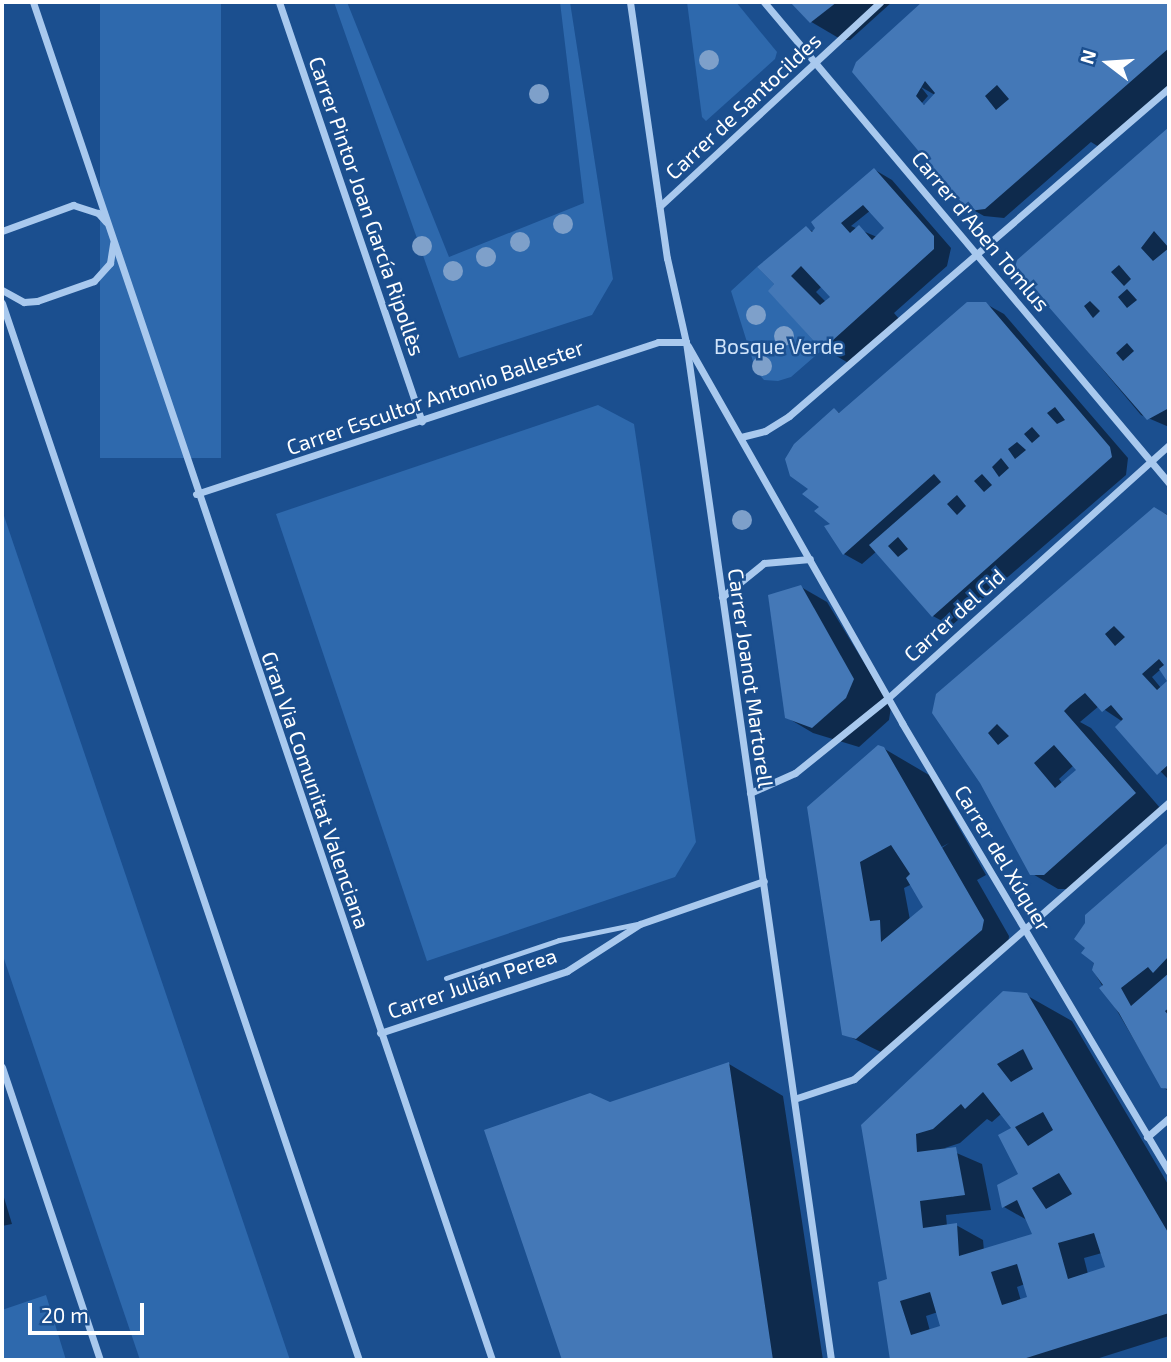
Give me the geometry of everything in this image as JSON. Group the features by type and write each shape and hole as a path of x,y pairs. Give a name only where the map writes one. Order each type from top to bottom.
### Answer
{"street":[{"name":"Gran Via Comunitat Valenciana","path":"33,2 196,494 492,1360"},
{"name":"Carrer Pintor Joan García Ripollès","path":"279,2 422,421"},
{"name":"Carrer Joanot Martorell","path":"630,2 660,206 686,342 831,1360"},
{"name":"Carrer d'Aben Tomlus","path":"764,2 1169,483"},
{"name":"Carrer de Santocildes","path":"660,206 880,2"},
{"path":"741,437 765,431 789,416 1169,88"},
{"path":"2,232 73,205 98,213 110,229"},
{"name":"Gran Via Comunitat Valenciana","path":"2,290 24,302 37,301 94,281 110,262 110,229"},
{"path":"2,303 359,1360"},
{"name":"Carrer Escultor Antonio Ballester","path":"196,494 658,342 686,342"},
{"name":"Carrer del Xúquer","path":"686,342 888,698 1169,1172"},
{"name":"Carrer del Cid","path":"750,793 795,773 888,698 1169,445"},
{"path":"722,597 764,563 810,559"},
{"path":"794,1099 854,1079 1169,802"},
{"name":"Carrer Julián Perea","path":"380,1032 567,971 640,924 764,881"},
{"path":"2,1067 100,1360"},
{"path":"1147,1137 1169,1118"}],"lane":[{"path":"446,978 559,940 640,924"}],"green space":[{"path":"100,2 221,2 221,458 100,458"},
{"path":"334,2 347,2 449,257 584,203 560,2 570,2 613,279 592,315 459,358"},
{"path":"687,2 736,2 777,52 775,59 706,121 702,117"},
{"name":"Bosque Verde","path":"757,267 774,284 769,291 822,350 791,377 778,381 764,380 756,371 731,291"},
{"path":"598,405 634,424 696,842 675,877 427,961 276,514"},
{"path":"2,510 290,1360 140,1360 2,953"},
{"path":"46,1295 66,1360 2,1360 2,1310"}],"building":[{"path":"790,2 837,2 810,23"},
{"path":"922,2 1169,2 1169,48 985,209 969,211 852,72 856,62","holes":["925,81 935,93 924,105 916,96","997,85 1009,99 996,110 985,96"]},
{"path":"1169,127 1169,248 1169,408 1147,420 1015,268 1017,260","holes":["1154,231 1169,248 1153,261 1141,248","1119,265 1131,279 1124,286 1111,272","1127,289 1137,300 1127,308 1118,297","1090,301 1100,311 1093,318 1084,306","1127,343 1134,351 1123,361 1116,353"]},
{"path":"874,168 934,236 934,249 822,350 768,291 774,284 757,267 806,226 812,232 815,228 811,222","holes":["863,205 884,228 872,240 859,225 850,233 841,223","801,266 830,297 820,305 791,276"]},
{"path":"967,302 986,302 1110,447 1112,457 932,617 869,545 941,482 934,474 843,555 824,526 830,524 814,511 819,507 802,494 808,489 790,476 785,459 794,444 834,408 839,413","holes":["1055,407 1065,420 1057,424 1047,413","1032,427 1040,436 1032,443 1024,434","1017,442 1026,450 1015,459 1008,449","1001,458 1009,468 999,477 992,467","982,474 992,485 984,492 974,481","957,495 966,506 957,515 947,504","898,537 908,549 898,557 888,546"]},
{"path":"1154,507 1169,516 1169,764 1157,775 1115,727 1123,719 1111,705 1102,712 1085,693 1070,705 1064,711 1136,793 1044,875 1030,875 980,783 932,713 936,694","holes":["1114,626 1125,637 1115,646 1105,634","1159,659 1164,665 1159,669 1167,681 1157,690 1142,674","997,724 1009,736 998,745 988,733","1054,745 1076,770 1055,788 1034,763"]},
{"path":"801,585 854,679 846,698 812,728 785,718 768,595"},
{"path":"878,745 884,747 984,920 982,930 856,1039 842,1035 807,807","holes":["891,845 910,874 906,878 923,907 881,942 880,920 870,921 860,862"]},
{"path":"1169,842 1169,956 1153,973 1148,967 1121,988 1131,1006 1169,973 1169,1008 1165,1011 1169,1016 1169,1089 1161,1088 1119,1013 1099,988 1103,985 1092,970 1094,963 1081,953 1085,948 1074,939 1085,923 1085,915"},
{"path":"1003,991 1027,993 1169,1234 1169,1313 1020,1360 890,1360 878,1282 887,1279 861,1125","holes":["1023,1049 1033,1069 1011,1082 997,1064","983,1092 1011,1128 998,1135 1018,1174 997,1185 1002,1208 1017,1200 1032,1234 959,1256 957,1223 923,1228 920,1201 965,1195 956,1147 917,1152 916,1134 933,1129 961,1104 965,1109","1043,1112 1053,1130 1028,1146 1015,1127","1059,1173 1072,1194 1046,1209 1032,1188","1094,1233 1105,1267 1068,1279 1058,1243","1017,1264 1027,1297 1002,1305 991,1272","930,1292 940,1326 911,1335 900,1301"]},
{"path":"729,1062 773,1360 562,1360 484,1130 590,1093 610,1102"}]}
